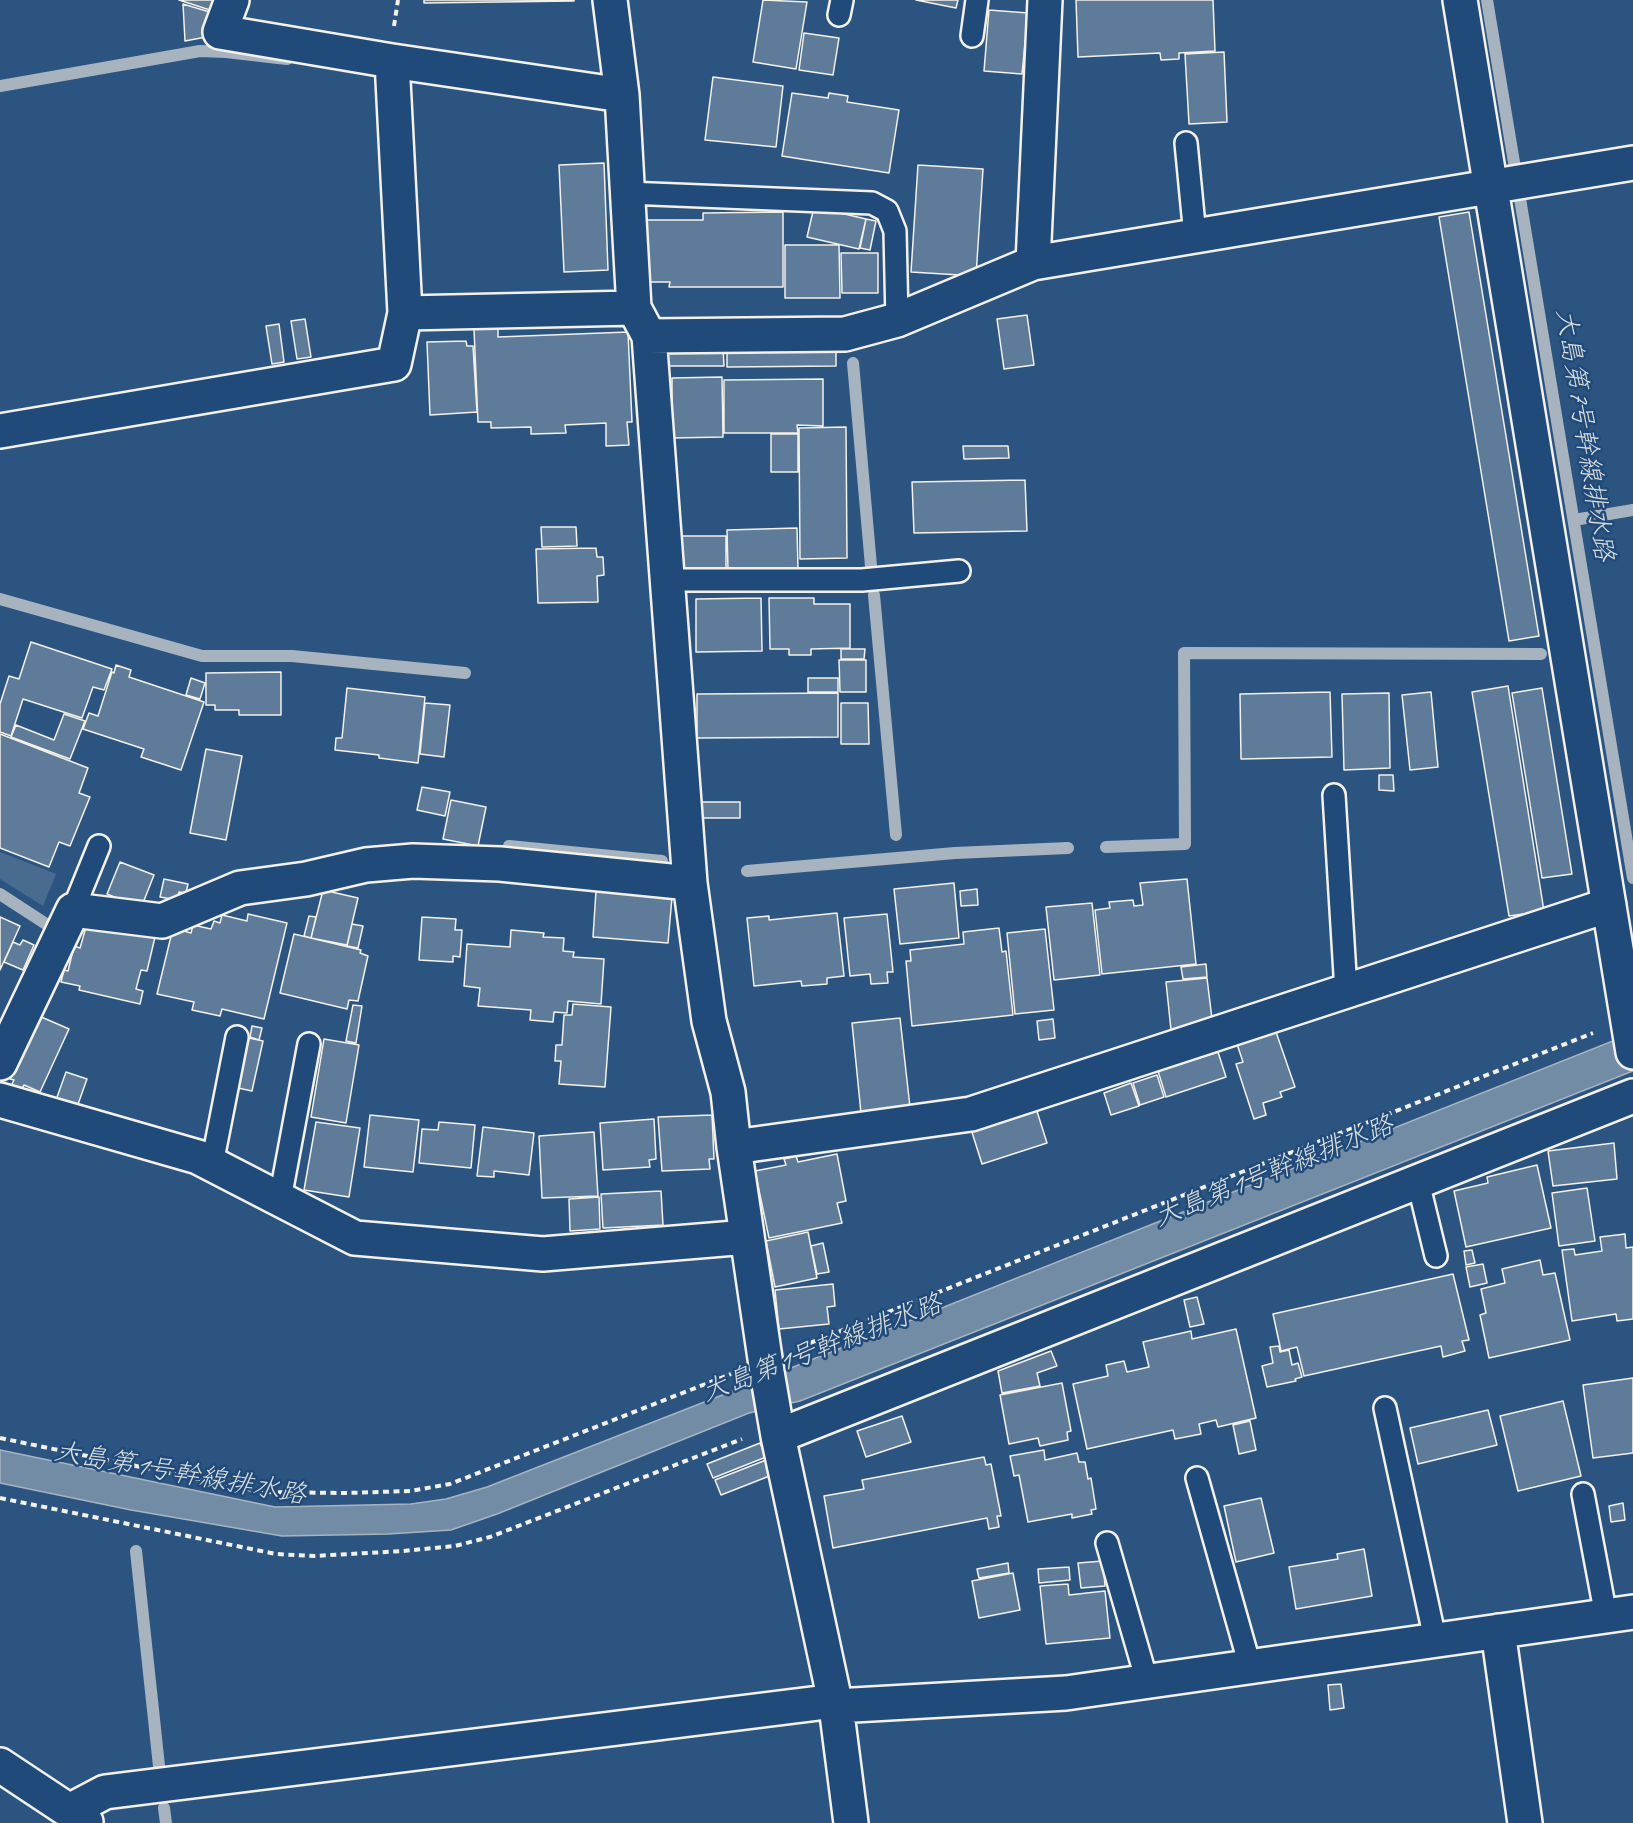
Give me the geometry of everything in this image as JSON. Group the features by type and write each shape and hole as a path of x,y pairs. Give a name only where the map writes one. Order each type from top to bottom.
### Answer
{"street":[{"path":"232,0 220,32 392,61 622,95"},
{"path":"609,0 622,95 627,193 667,580 690,883 709,1021 728,1092 734,1147 776,1425 835,1703 851,1823"},
{"path":"1033,263 1045,0"},
{"path":"1460,0 1510,183 1609,904 1630,1022"},
{"path":"0,431 394,364 405,313 392,61"},
{"path":"405,313 641,322 845,334 897,320 1033,263 1633,163"},
{"path":"0,1063 73,910 162,921 240,888 306,879 366,865 413,861 500,864 690,883"},
{"path":"734,1147 971,1114 1609,904"},
{"path":"776,1425 1418,1182 1633,1096"},
{"path":"0,1100 198,1157 355,1238 543,1254 747,1237"},
{"path":"0,1765 78,1817 105,1792 835,1703 1066,1693 1620,1614"},
{"path":"1498,1630 1525,1823"}],"lane":[{"path":"972,36 977,0"},
{"path":"1186,143 1195,236"},
{"path":"627,193 872,203 887,211 895,231 897,320"},
{"path":"667,580 862,580 959,571"},
{"path":"1334,795 1346,991"},
{"path":"73,910 99,846"},
{"path":"212,1164 237,1037"},
{"path":"280,1199 309,1044"},
{"path":"1418,1182 1436,1256"},
{"path":"1385,1408 1436,1639"},
{"path":"1197,1478 1250,1666"},
{"path":"1583,1494 1620,1614"},
{"path":"1107,1544 1146,1681"}],"path":[{"path":"0,1438 262,1492 410,1491 450,1484 766,1366 1630,1022"},
{"path":"0,1498 276,1554 315,1556 414,1550 455,1546 490,1537 776,1425"}],"shaded area":[{"path":"0,852 56,874 43,906 0,879"},
{"path":"1633,1033 1633,1071 800,1401 749,1413 497,1514 451,1530 282,1536 131,1510 0,1483 0,1450 275,1507 411,1504 446,1499 487,1487 753,1383"}],"building":[{"path":"179,0 220,0 216,12"},
{"path":"424,0 574,0 574,1 424,3"},
{"path":"763,0 807,2 796,69 753,62"},
{"path":"916,0 958,0 956,8"},
{"path":"1076,0 1213,0 1215,51 1179,53 1179,59 1161,60 1160,53 1078,57"},
{"path":"183,4 213,13 206,37 185,41"},
{"path":"989,10 1028,13 1022,74 984,71"},
{"path":"804,33 839,38 833,75 799,70"},
{"path":"1224,52 1227,122 1189,124 1185,54"},
{"path":"713,77 783,86 776,147 705,140"},
{"path":"792,93 828,98 829,93 848,96 847,102 899,110 889,173 782,156"},
{"path":"604,163 608,270 564,272 559,165"},
{"path":"918,165 983,169 976,276 911,272"},
{"path":"814,207 866,219 859,249 807,237"},
{"path":"783,212 783,287 669,287 670,282 647,282 646,220 703,220 703,213"},
{"path":"1469,212 1539,636 1509,641 1439,217"},
{"path":"866,219 876,221 870,250 860,248"},
{"path":"785,245 839,245 840,298 785,298"},
{"path":"841,253 878,253 878,293 842,293"},
{"path":"1027,315 1034,365 1004,369 997,319"},
{"path":"305,319 311,357 297,359 291,321"},
{"path":"279,324 284,362 272,364 266,326"},
{"path":"498,328 498,337 628,332 632,422 627,422 629,445 606,446 606,423 565,425 566,433 531,434 531,427 491,428 491,422 478,422 474,329"},
{"path":"466,341 467,346 473,346 477,412 430,415 427,342"},
{"path":"836,345 836,366 727,367 727,346"},
{"path":"667,348 723,348 724,366 667,366"},
{"path":"722,377 723,437 672,438 672,378"},
{"path":"823,379 823,426 797,425 798,433 724,433 724,380"},
{"path":"846,427 847,558 800,559 799,428"},
{"path":"771,434 798,434 798,472 771,472"},
{"path":"963,446 1008,446 1009,458 964,459"},
{"path":"1025,480 1027,531 914,533 912,482"},
{"path":"541,527 576,527 577,546 542,547"},
{"path":"797,528 798,569 728,570 727,530"},
{"path":"682,536 726,536 726,568 683,569"},
{"path":"596,548 597,557 603,557 604,575 597,576 598,602 538,603 536,549"},
{"path":"761,598 762,651 696,652 696,599"},
{"path":"769,598 814,598 814,604 850,604 850,648 811,649 811,655 789,655 789,649 770,649"},
{"path":"31,642 112,669 104,690 93,687 82,718 23,699 11,736 0,732 0,704 9,676 19,679"},
{"path":"841,649 865,649 864,659 841,659"},
{"path":"839,660 866,660 866,692 840,692"},
{"path":"116,665 131,670 129,677 204,702 181,770 141,757 144,749 83,729 89,713 98,716"},
{"path":"281,672 281,715 239,715 239,710 215,710 215,705 206,705 206,673"},
{"path":"191,678 205,683 200,699 186,695"},
{"path":"808,678 838,678 838,692 808,692"},
{"path":"1508,686 1544,911 1509,916 1472,692"},
{"path":"347,688 425,697 418,763 379,758 379,755 335,750 336,738 342,738"},
{"path":"1542,688 1572,874 1542,878 1512,693"},
{"path":"1330,692 1332,757 1241,759 1240,694"},
{"path":"1431,692 1438,767 1410,770 1402,695"},
{"path":"838,693 838,737 697,738 697,694"},
{"path":"1389,693 1390,768 1344,770 1342,694"},
{"path":"425,703 450,705 444,757 420,754"},
{"path":"841,703 868,703 869,744 841,744"},
{"path":"64,714 85,721 70,759 11,737 16,725 54,740"},
{"path":"0,734 88,768 79,793 90,797 70,846 59,842 49,867 0,848"},
{"path":"206,749 242,756 226,840 190,833"},
{"path":"1379,775 1393,775 1394,791 1379,790"},
{"path":"422,787 450,792 445,816 417,810"},
{"path":"451,800 486,807 478,846 443,839"},
{"path":"702,802 740,802 740,818 702,818"},
{"path":"120,862 154,875 141,908 107,894"},
{"path":"164,879 188,884 186,893 179,892 177,900 160,897"},
{"path":"1187,879 1196,964 1102,974 1095,910 1110,908 1109,902 1133,900 1134,906 1143,905 1140,883"},
{"path":"954,883 959,938 900,944 894,889"},
{"path":"977,889 978,905 961,906 960,891"},
{"path":"323,890 358,898 347,945 311,938"},
{"path":"596,891 672,897 668,943 593,937"},
{"path":"1092,903 1100,975 1054,980 1046,907"},
{"path":"837,913 844,976 827,978 827,984 802,986 801,981 754,986 747,918 769,916 769,920"},
{"path":"248,914 287,923 264,1019 222,1009 220,1016 192,1010 194,1002 157,994 173,928 191,933 193,925 211,929 214,921 220,923 222,915 247,921"},
{"path":"887,914 893,972 887,972 888,983 871,984 870,974 850,976 844,918"},
{"path":"309,916 316,917 311,938 304,936"},
{"path":"0,917 20,926 0,970"},
{"path":"422,917 456,919 455,930 462,930 460,957 453,956 453,962 419,960"},
{"path":"352,924 363,926 358,948 347,946"},
{"path":"103,925 155,937 147,971 141,970 136,989 143,991 140,1004 79,990 80,986 61,982 64,970 68,971 74,946 80,948 86,927 102,931"},
{"path":"999,928 1002,952 1006,951 1013,1015 912,1026 906,961 911,961 910,950 964,944 963,932"},
{"path":"1045,929 1054,1010 1015,1014 1007,933"},
{"path":"511,930 544,933 543,937 564,938 563,951 574,952 573,957 604,959 601,1004 568,1001 567,1013 554,1012 553,1022 530,1020 531,1010 478,1006 480,988 464,986 467,944 510,947"},
{"path":"294,934 361,950 360,953 368,956 358,1001 349,1000 347,1009 280,993"},
{"path":"23,940 34,945 23,970 4,962 13,942 20,945"},
{"path":"1206,964 1207,977 1183,979 1181,967"},
{"path":"1207,978 1212,1019 1201,1027 1171,1030 1166,982"},
{"path":"573,1004 611,1007 605,1087 559,1084 561,1061 555,1061 556,1045 562,1045 564,1015 572,1015"},
{"path":"353,1005 362,1006 356,1043 346,1041"},
{"path":"39,1016 69,1029 40,1092 24,1085 21,1090 11,1086 14,1080 10,1079"},
{"path":"900,1018 910,1107 861,1113 852,1023"},
{"path":"1053,1019 1055,1038 1039,1040 1037,1021"},
{"path":"252,1026 262,1028 259,1040 250,1037"},
{"path":"1276,1032 1295,1087 1280,1092 1282,1097 1263,1103 1266,1115 1254,1119 1236,1064 1243,1062 1237,1044"},
{"path":"249,1038 263,1041 252,1091 238,1088"},
{"path":"324,1039 359,1045 346,1123 311,1117"},
{"path":"1218,1052 1226,1077 1166,1097 1158,1071"},
{"path":"66,1072 87,1079 77,1107 56,1100"},
{"path":"1157,1075 1164,1097 1140,1105 1133,1083"},
{"path":"1131,1083 1139,1106 1111,1115 1104,1093"},
{"path":"1035,1105 1047,1143 982,1164 970,1126"},
{"path":"370,1115 419,1120 413,1172 364,1167"},
{"path":"712,1115 714,1159 709,1159 710,1169 662,1171 658,1117"},
{"path":"654,1119 656,1159 649,1160 650,1167 603,1170 600,1123"},
{"path":"316,1122 360,1128 349,1197 304,1190"},
{"path":"439,1122 475,1125 471,1168 419,1163 422,1129 438,1130"},
{"path":"483,1127 534,1133 529,1175 494,1171 494,1177 477,1176"},
{"path":"594,1132 598,1196 542,1198 539,1136"},
{"path":"1614,1143 1617,1179 1553,1186 1548,1151"},
{"path":"837,1154 846,1201 837,1203 842,1223 769,1238 755,1171 786,1165 784,1159 796,1156 798,1162"},
{"path":"1537,1165 1551,1228 1466,1247 1454,1191 1488,1183 1487,1177"},
{"path":"1587,1188 1595,1241 1559,1246 1552,1193"},
{"path":"661,1191 663,1225 603,1228 601,1194"},
{"path":"599,1197 600,1229 570,1231 569,1199"},
{"path":"808,1232 817,1278 775,1287 766,1241"},
{"path":"1625,1234 1626,1248 1633,1247 1633,1319 1617,1321 1616,1314 1572,1321 1562,1250 1574,1249 1575,1255 1602,1251 1600,1237"},
{"path":"823,1243 829,1272 817,1274 811,1246"},
{"path":"1472,1250 1475,1263 1466,1265 1464,1251"},
{"path":"1540,1260 1543,1275 1555,1273 1570,1340 1489,1358 1480,1315 1486,1313 1481,1289 1505,1283 1502,1269"},
{"path":"1483,1264 1487,1283 1470,1287 1466,1267"},
{"path":"1453,1274 1469,1340 1462,1341 1465,1351 1443,1357 1441,1346 1304,1376 1297,1347 1281,1351 1273,1314"},
{"path":"833,1284 835,1306 827,1307 829,1324 779,1329 775,1290"},
{"path":"1197,1297 1204,1324 1190,1327 1184,1300"},
{"path":"1236,1329 1256,1418 1218,1427 1216,1420 1199,1424 1201,1434 1175,1439 1173,1430 1087,1449 1073,1384 1108,1376 1106,1365 1124,1361 1127,1372 1149,1367 1143,1342 1191,1331 1192,1339"},
{"path":"1279,1346 1280,1352 1289,1350 1292,1365 1298,1363 1302,1377 1295,1379 1296,1381 1267,1387 1262,1366 1273,1363 1270,1347"},
{"path":"1051,1351 1057,1366 1037,1373 1040,1386 1002,1393 998,1371"},
{"path":"1633,1378 1633,1453 1593,1458 1583,1385"},
{"path":"1062,1383 1071,1431 1067,1432 1068,1440 1040,1446 1038,1438 1009,1444 1000,1395"},
{"path":"1563,1401 1581,1476 1518,1491 1500,1416"},
{"path":"1488,1410 1497,1445 1418,1464 1410,1428"},
{"path":"902,1416 911,1442 866,1457 857,1431"},
{"path":"1250,1421 1256,1450 1239,1454 1233,1425"},
{"path":"760,1443 766,1457 713,1478 707,1464"},
{"path":"1044,1450 1045,1460 1077,1453 1079,1462 1085,1462 1088,1479 1091,1478 1096,1509 1091,1510 1092,1514 1072,1518 1072,1514 1028,1522 1019,1475 1014,1476 1010,1456"},
{"path":"984,1457 986,1465 991,1464 1001,1516 997,1516 999,1527 989,1529 987,1518 833,1548 824,1496 864,1489 862,1480"},
{"path":"766,1460 772,1475 721,1495 715,1480"},
{"path":"1261,1498 1274,1553 1236,1562 1224,1506"},
{"path":"1623,1503 1625,1520 1611,1522 1609,1506"},
{"path":"1364,1549 1372,1596 1296,1609 1289,1567 1338,1559 1337,1554"},
{"path":"1103,1561 1105,1586 1081,1588 1078,1563"},
{"path":"1008,1563 1009,1573 979,1578 977,1569"},
{"path":"1069,1567 1070,1580 1039,1583 1038,1569"},
{"path":"1013,1573 1020,1610 979,1618 972,1581"},
{"path":"1068,1584 1069,1595 1105,1591 1110,1638 1046,1644 1040,1586"},
{"path":"1341,1684 1344,1708 1330,1710 1328,1685"}],"waterway":[{"name":"大島第7号幹線排水路","path":"1487,0 1633,878"},
{"path":"0,86 200,51 287,59"},
{"path":"853,363 871,566"},
{"path":"1574,520 1633,510"},
{"path":"874,595 896,835"},
{"path":"0,599 202,656 292,656 465,673"},
{"path":"1106,847 1185,844 1184,653 1541,654"},
{"path":"509,846 662,861"},
{"path":"747,871 955,853 1068,848"},
{"path":"0,894 46,924"},
{"path":"136,1551 159,1766"},
{"path":"164,1808 166,1823"}],"water label":[{"name":"大島第1号幹線排水路","path":"1274,1172"},
{"name":"大島第1号幹線排水路","path":"822,1349"},
{"name":"大島第1号幹線排水路","path":"180,1474"}]}
